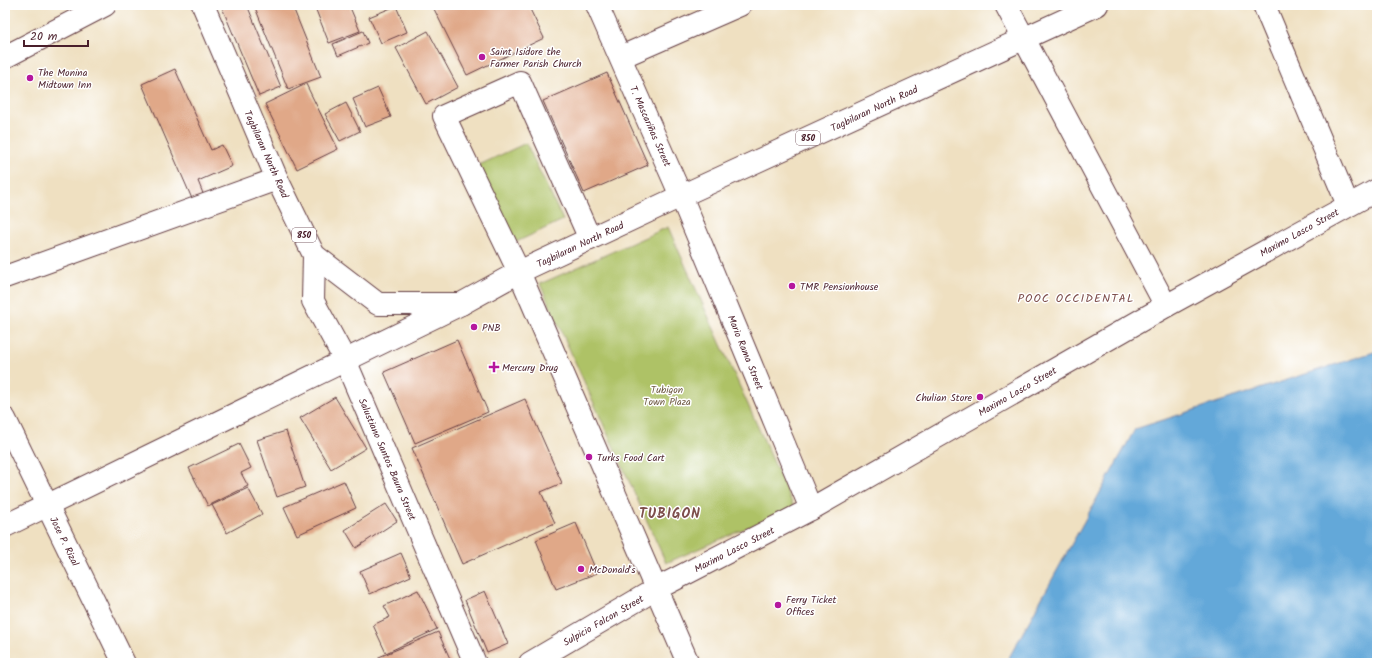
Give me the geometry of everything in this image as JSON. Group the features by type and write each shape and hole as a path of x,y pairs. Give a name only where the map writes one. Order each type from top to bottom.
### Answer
{"street":[{"path":"5,58 105,5"},
{"name":"Tagbilaran North Road","path":"203,5 277,179 314,254 378,304 461,304 519,272 1097,5"},
{"name":"T. Mascariñas Street","path":"597,5 682,196"},
{"path":"621,57 740,5"},
{"path":"1006,5 1166,306"},
{"path":"1264,5 1348,205"},
{"path":"590,239 520,82 444,116 519,272 688,663"},
{"path":"5,277 277,179"},
{"name":"Maximo Lasco Street","path":"656,589 811,509 1166,306 1377,190"},
{"name":"Mario Rama Street","path":"682,196 811,509"},
{"name":"Salustiano Santos Baura Street","path":"314,254 313,301 345,360 476,663"},
{"path":"5,526 461,304"},
{"name":"Jose P. Rizal","path":"5,419 124,663"},
{"name":"Sulpicio Falcon Street","path":"530,663 656,589"}],"green space":[{"path":"526,143 563,220 512,244 475,167"},
{"name":"Tubigon Town Plaza","path":"668,227 794,507 666,563 540,284"}],"water":[{"path":"1377,351 1377,663 1006,663 1135,429"}],"building":[{"path":"221,5 247,5 281,87 259,96"},
{"path":"254,5 292,5 321,77 288,89"},
{"path":"314,5 349,5 360,31 329,43"},
{"name":"Saint Isidore the Farmer Parish Church","path":"432,5 528,5 544,38 467,75"},
{"path":"396,6 407,32 381,43 369,17"},
{"path":"363,31 368,43 338,56 333,44"},
{"path":"428,31 458,87 426,104 396,48"},
{"path":"175,69 211,150 222,145 232,166 198,181 204,196 193,201 142,84"},
{"path":"607,73 648,165 584,193 543,101"},
{"path":"306,84 338,149 297,169 265,104"},
{"path":"378,88 391,117 365,127 353,99"},
{"path":"346,103 360,131 340,141 325,114"},
{"path":"457,340 488,412 415,443 384,372"},
{"path":"335,397 366,448 331,469 300,418"},
{"path":"525,399 562,483 541,492 555,523 462,564 412,448"},
{"path":"286,431 305,487 277,497 257,440"},
{"path":"239,444 251,468 241,473 248,486 208,506 189,468"},
{"path":"344,481 356,508 297,535 284,507"},
{"path":"248,488 262,514 227,533 212,505"},
{"path":"386,504 397,521 356,548 345,530"},
{"path":"576,523 597,573 556,589 536,540"},
{"path":"401,553 411,576 370,594 360,571"},
{"path":"418,590 437,629 386,653 373,625 390,617 384,606"},
{"path":"485,591 508,644 487,653 465,600"},
{"path":"438,632 452,663 381,663 379,657"}],"place":[{"name":"Saint Isidore the Farmer Parish Church","path":"482,57"},
{"name":"The Monina Midtown Inn","path":"30,78"},
{"name":"TMR Pensionhouse","path":"792,286"},
{"name":"PNB","path":"474,327"},
{"name":"Mercury Drug","path":"494,367"},
{"name":"Chulian Store","path":"980,397"},
{"name":"Turks Food Cart","path":"589,457"},
{"name":"McDonald's","path":"581,569"},
{"name":"Ferry Ticket Offices","path":"778,605"}],"district":[{"name":"POOC OCCIDENTAL","path":"1076,298"},
{"name":"TUBIGON","path":"670,513"}]}
